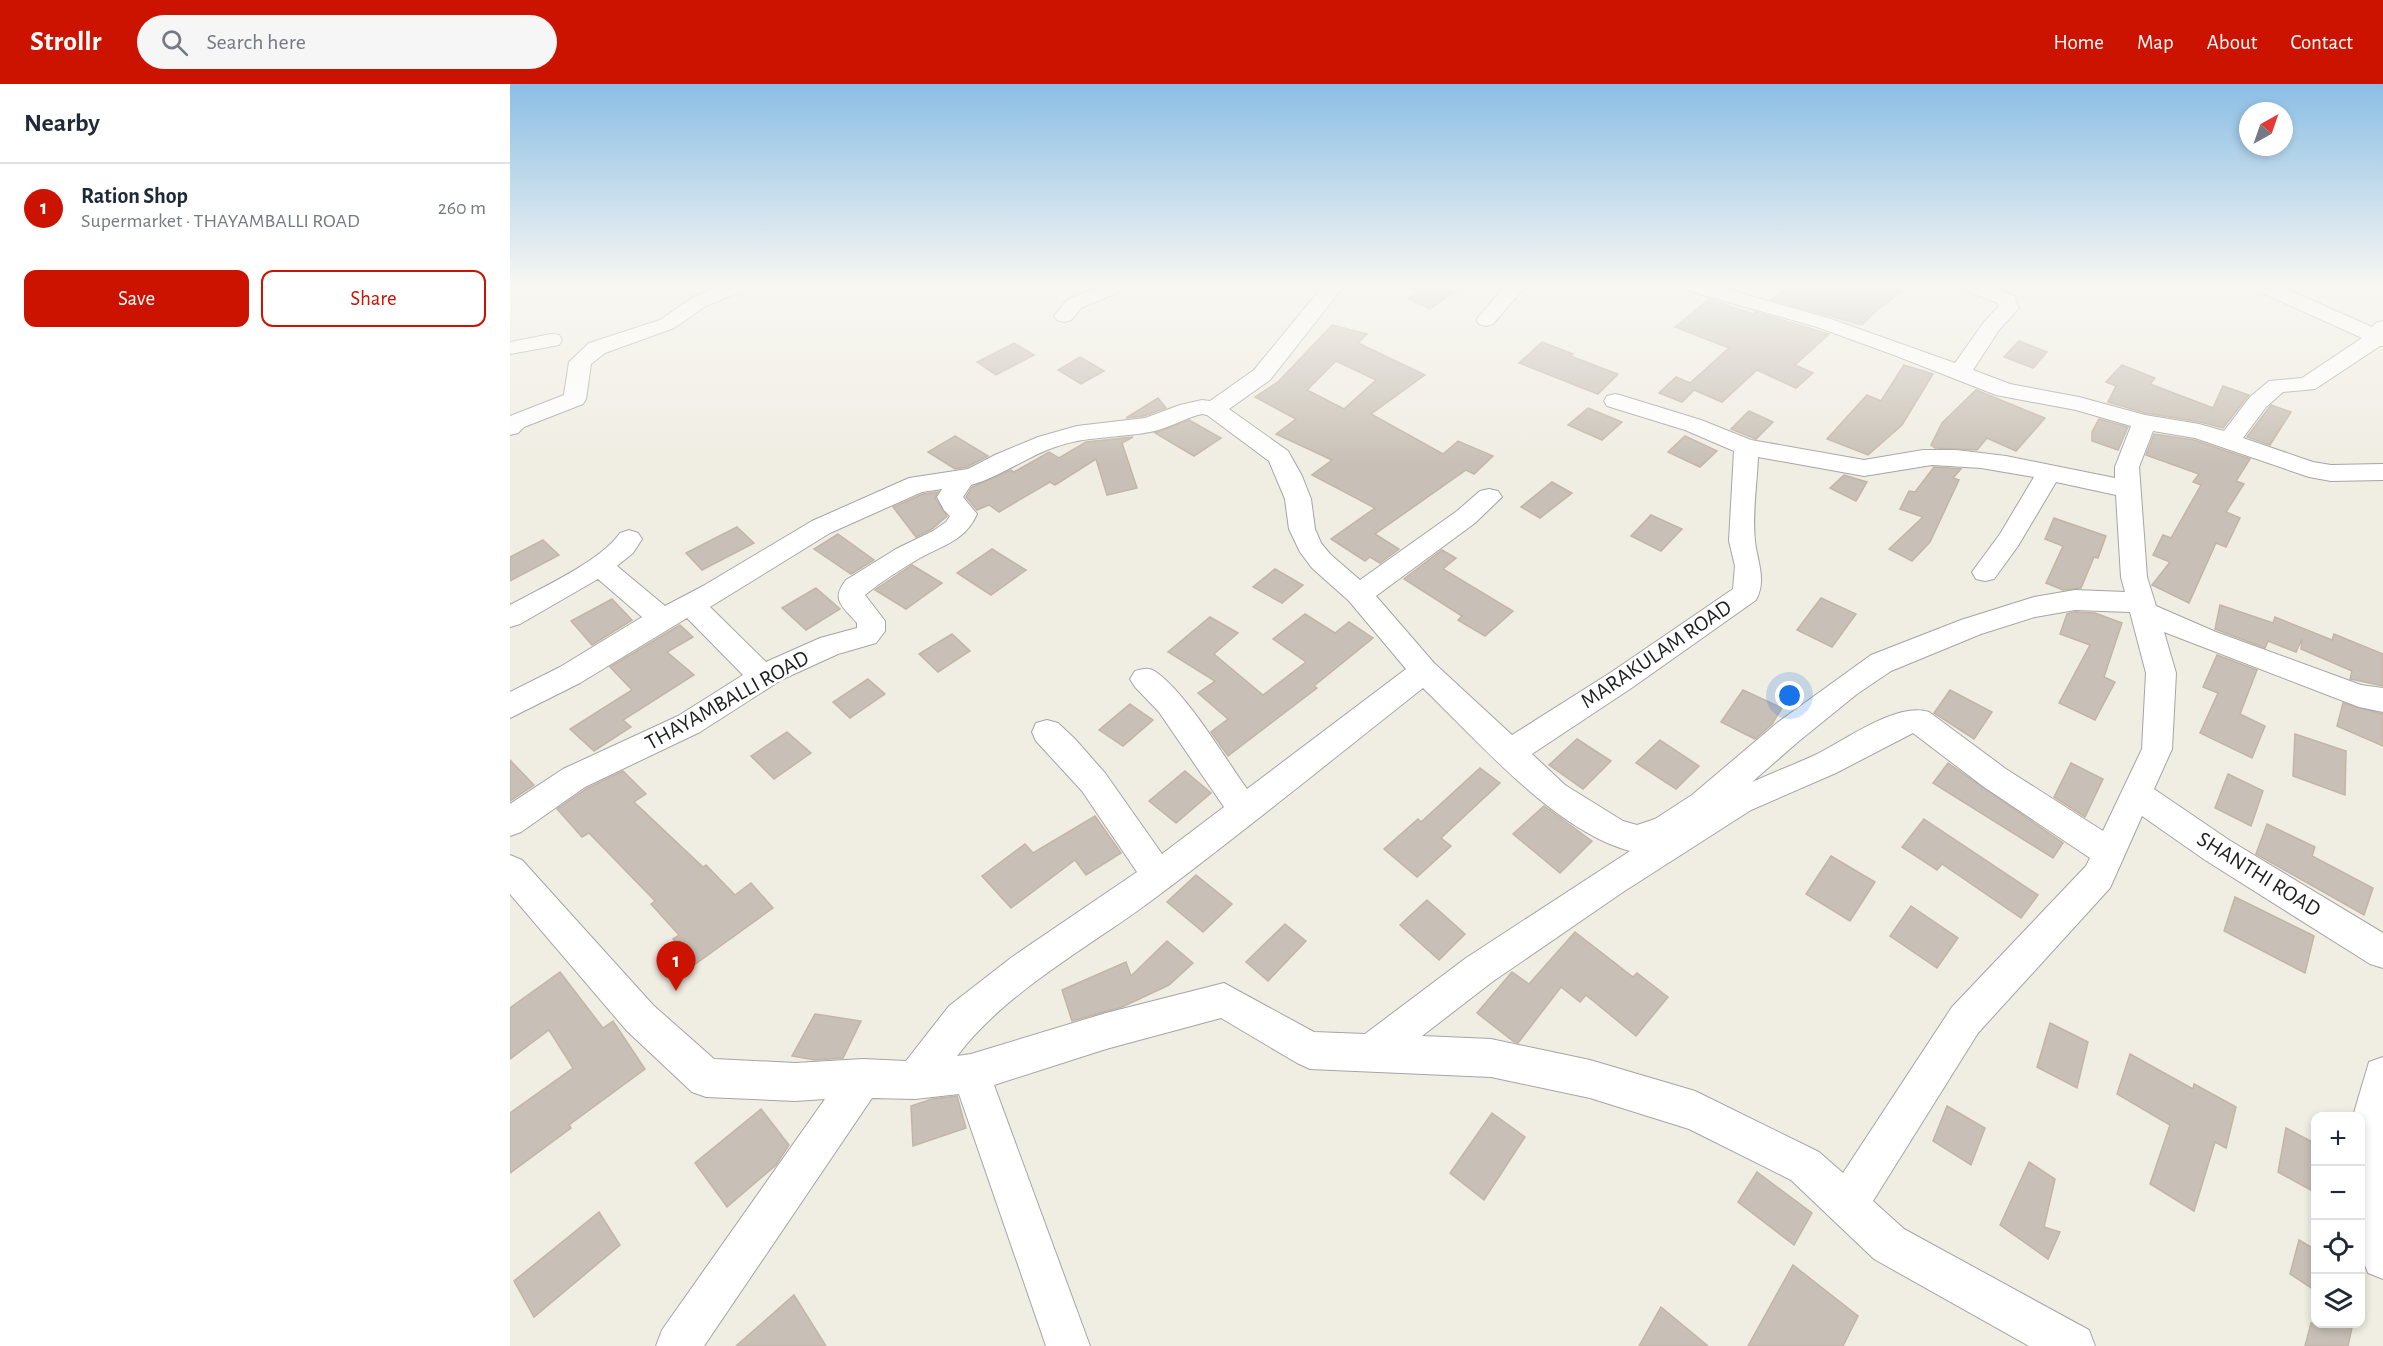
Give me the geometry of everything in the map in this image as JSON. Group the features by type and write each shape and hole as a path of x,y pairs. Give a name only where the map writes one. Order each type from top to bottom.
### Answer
{"street":[{"path":"510,428 516,422 574,399 580,362 603,346"},
{"path":"1214,409 1262,375 1285,346"},
{"path":"1890,346 2004,390 2090,407 2144,422 2199,431 2309,469 2331,473 2383,472"},
{"path":"1959,374 1978,346"},
{"path":"2229,441 2258,402 2277,386 2307,384 2365,346"},
{"path":"1615,401 1693,425 1746,447 1864,468 1878,467 1912,458 1933,457 2049,473 2128,489"},
{"path":"510,706 570,675 821,527 880,500 918,484 977,475 1046,441 1085,431 1149,425 1188,410 1203,407 1214,409 1279,456 1290,476 1298,499 1302,529 1309,546 1321,561 1359,594 1424,671 1554,794 1614,833 1637,839 1665,830 1703,805 1796,726 1881,663 1971,627 2034,607 2075,600 2143,608 2206,639 2359,696 2383,700"},
{"path":"1847,1204 1965,1020 2098,877 2157,749 2161,673 2134,577 2127,467 2144,422"},
{"name":"MARAKULAM ROAD","path":"1511,752 1623,679 1746,593 1748,566 1742,541 1746,447"},
{"path":"1985,572 2009,540 2049,473"},
{"name":"THAYAMBALLI ROAD","path":"510,822 548,793 574,778 688,724 763,677 807,655 866,636 871,631 871,621 852,599 851,593 856,587 912,551 943,537 962,522 964,514 953,504 950,497 962,479"},
{"path":"1359,594 1448,531 1489,497"},
{"path":"510,617 599,566 622,551 628,545 629,540"},
{"path":"599,566 673,614 693,608 706,618 724,640 763,677"},
{"path":"915,1080 962,1019 1025,969 1159,876 1424,671"},
{"path":"1145,679 1170,704 1244,811"},
{"path":"1370,1053 1479,970 1611,881 1740,801 1854,750 1901,724 1918,720 1995,778 2109,852"},
{"path":"1047,732 1065,747 1089,774 1159,876"},
{"name":"SHANTHI ROAD","path":"2136,794 2217,850 2348,928 2383,952"},
{"path":"510,870 640,1018 706,1078 795,1082 863,1078 915,1080 971,1073 1106,1031 1224,1000 1310,1050 1491,1058 1590,1079 1695,1112 1805,1166 1889,1244 2073,1346"},
{"path":"971,1073 1068,1346"},
{"path":"2383,1076 2372,1117 2367,1157 2370,1191 2383,1258"},
{"path":"678,1346 863,1078"}],"building":[{"path":"1008,346 1019,346 1034,355 996,375 977,362"},
{"path":"1312,346 1364,346 1425,375 1371,414 1443,454 1458,441 1493,456 1474,474 1466,470 1375,534 1399,549 1380,563 1370,557 1365,561 1331,539 1375,508 1312,475 1332,460 1276,434 1296,419 1255,397 1278,382","holes":["1336,361 1376,380 1344,409 1307,390"]},
{"path":"1538,346 1552,346 1573,354 1570,356 1618,374 1598,394 1519,363"},
{"path":"1724,346 1816,346 1795,365 1813,373 1796,388 1757,370 1722,402 1694,390 1682,402 1659,393 1676,377 1690,383 1729,348"},
{"path":"2014,346 2031,346 2047,352 2033,368 2004,357"},
{"path":"1080,357 1104,371 1081,384 1058,370"},
{"path":"1904,365 1933,374 1902,425 1868,455 1827,439 1867,395 1881,401"},
{"path":"2122,365 2155,378 2150,384 2213,408 2223,386 2249,395 2223,428 2145,413 2108,402 2116,386 2106,382"},
{"path":"1976,390 2045,418 2016,451 1987,438 1977,450 1935,448 1931,445 1942,423"},
{"path":"1158,398 1166,408 1144,416 1126,418"},
{"path":"2271,405 2291,412 2270,445 2247,437"},
{"path":"1588,408 1622,422 1602,440 1568,425"},
{"path":"1749,411 1773,422 1756,439 1731,429"},
{"path":"2099,419 2128,427 2118,450 2092,441 2092,432"},
{"path":"1189,420 1221,438 1194,456 1155,433"},
{"path":"2154,434 2194,440 2250,459 2236,481 2244,484 2226,512 2240,518 2226,547 2216,543 2189,603 2152,585 2170,562 2153,555 2163,535 2171,538 2201,485 2193,482 2199,474 2146,455"},
{"path":"955,436 988,456 967,467 955,469 928,452"},
{"path":"1685,436 1717,451 1700,467 1668,452"},
{"path":"1133,437 1122,443 1137,488 1107,495 1096,459 1055,485 1050,482 999,512 989,505 977,510 966,497 972,487 1011,470 1014,472 1049,452 1059,458 1086,442"},
{"path":"1934,467 1961,469 1953,478 1959,480 1930,542 1912,561 1889,549 1923,517 1900,509 1909,491 1915,492"},
{"path":"1844,475 1867,482 1856,501 1830,488"},
{"path":"1552,482 1572,493 1540,518 1521,507"},
{"path":"938,492 935,498 947,516 932,529 916,537 893,507 923,494"},
{"path":"1651,515 1682,529 1661,551 1631,536"},
{"path":"2054,518 2106,536 2098,558 2094,557 2081,588 2063,590 2046,583 2063,546 2045,539"},
{"path":"737,527 754,543 702,570 686,553"},
{"path":"838,534 874,560 851,574 814,549"},
{"path":"543,540 559,555 510,581 510,557"},
{"path":"992,549 1026,570 991,595 957,573"},
{"path":"1442,550 1456,558 1443,569 1513,611 1485,636 1458,620 1462,616 1404,579"},
{"path":"912,565 942,583 906,609 875,590"},
{"path":"1275,569 1303,585 1282,603 1253,587"},
{"path":"816,588 840,609 806,630 782,608"},
{"path":"1821,598 1856,614 1832,647 1797,630"},
{"path":"612,599 632,620 592,645 571,621"},
{"path":"2220,605 2273,623 2275,617 2332,640 2334,634 2383,654 2383,686 2350,679 2352,671 2301,649 2302,639 2296,652 2268,641 2265,648 2215,629"},
{"path":"2095,613 2122,623 2104,677 2115,682 2095,720 2059,703 2090,645 2060,634 2067,614"},
{"path":"1305,614 1335,633 1349,622 1373,638 1314,686 1317,688 1228,756 1211,732 1228,719 1198,693 1215,681 1168,652 1210,617 1238,633 1214,654 1263,695 1306,662 1273,639"},
{"path":"680,625 693,637 667,652 694,675 623,720 631,727 594,751 570,729 632,690 610,667"},
{"path":"952,634 970,651 938,672 919,654"},
{"path":"2217,655 2257,670 2240,714 2265,726 2252,758 2200,733 2218,693 2203,687"},
{"path":"868,679 885,694 850,718 833,702"},
{"path":"1743,690 1782,708 1772,724 1755,739 1721,722"},
{"path":"1950,690 1992,712 1974,739 1934,713"},
{"path":"2343,703 2383,714 2383,746 2337,726"},
{"path":"1130,704 1153,720 1123,746 1099,730"},
{"path":"787,732 811,753 774,779 751,756"},
{"path":"2295,734 2346,751 2345,795 2293,776"},
{"path":"1577,739 1611,761 1583,789 1549,765"},
{"path":"1660,740 1699,766 1676,789 1636,763"},
{"path":"510,760 534,785 510,801"},
{"path":"1948,763 2063,843 2053,858 1933,783"},
{"path":"2071,763 2103,779 2085,817 2054,797"},
{"path":"1480,768 1500,783 1441,838 1451,846 1417,877 1384,849 1418,819 1421,822"},
{"path":"623,771 646,794 634,802 703,867 706,865 735,895 751,883 773,908 694,965 673,939 679,935 651,904 655,901 589,833 582,837 557,809 586,789"},
{"path":"1185,771 1211,793 1176,823 1149,801"},
{"path":"2228,774 2263,791 2251,826 2215,808"},
{"path":"1544,806 1592,841 1560,873 1513,834"},
{"path":"1095,816 1121,853 1086,875 1075,860 1011,908 982,876 1025,844 1033,853"},
{"path":"1924,819 2038,895 2021,918 1942,864 1937,870 1902,847"},
{"path":"2267,824 2315,847 2312,856 2373,888 2364,915 2256,854"},
{"path":"1831,856 1875,882 1850,921 1806,894"},
{"path":"1196,875 1232,904 1203,932 1167,902"},
{"path":"2235,897 2314,936 2305,973 2224,931"},
{"path":"1427,900 1465,934 1439,960 1400,925"},
{"path":"1911,906 1958,938 1937,968 1890,936"},
{"path":"1285,924 1306,941 1268,981 1246,962"},
{"path":"1575,932 1633,977 1637,973 1668,997 1636,1036 1586,995 1580,1002 1561,987 1518,1043 1477,1013 1512,972 1529,984"},
{"path":"1167,941 1193,963 1169,985 1122,1007 1072,1021 1062,990 1126,962 1131,976"},
{"path":"560,972 603,1028 613,1021 645,1069 569,1125 571,1128 510,1173 510,1113 573,1068 549,1030 510,1059 510,1008"},
{"path":"815,1014 861,1021 843,1058 815,1060 792,1056"},
{"path":"2050,1023 2088,1042 2077,1088 2037,1067"},
{"path":"2130,1054 2193,1089 2194,1084 2236,1107 2226,1148 2215,1142 2194,1211 2150,1184 2170,1125 2117,1094"},
{"path":"957,1096 966,1128 913,1146 911,1106 932,1099"},
{"path":"1947,1106 1985,1128 1971,1165 1933,1141"},
{"path":"761,1109 789,1145 776,1165 727,1207 695,1163"},
{"path":"1492,1113 1525,1137 1484,1200 1450,1173"},
{"path":"2286,1128 2311,1141 2311,1190 2278,1172"},
{"path":"2029,1162 2055,1179 2044,1227 2060,1232 2048,1259 2000,1225"},
{"path":"1757,1172 1812,1213 1794,1245 1738,1202"},
{"path":"599,1212 620,1245 534,1317 514,1281"},
{"path":"2299,1240 2311,1247 2311,1288 2290,1274"},
{"path":"1793,1265 1858,1316 1843,1346 1748,1346"},
{"path":"794,1295 826,1346 736,1346"},
{"path":"1661,1307 1708,1346 1639,1346"},
{"path":"2311,1323 2311,1328 2352,1328 2348,1346 2305,1346"}],"place":[{"name":"Ration Shop","path":"676,991"}]}
